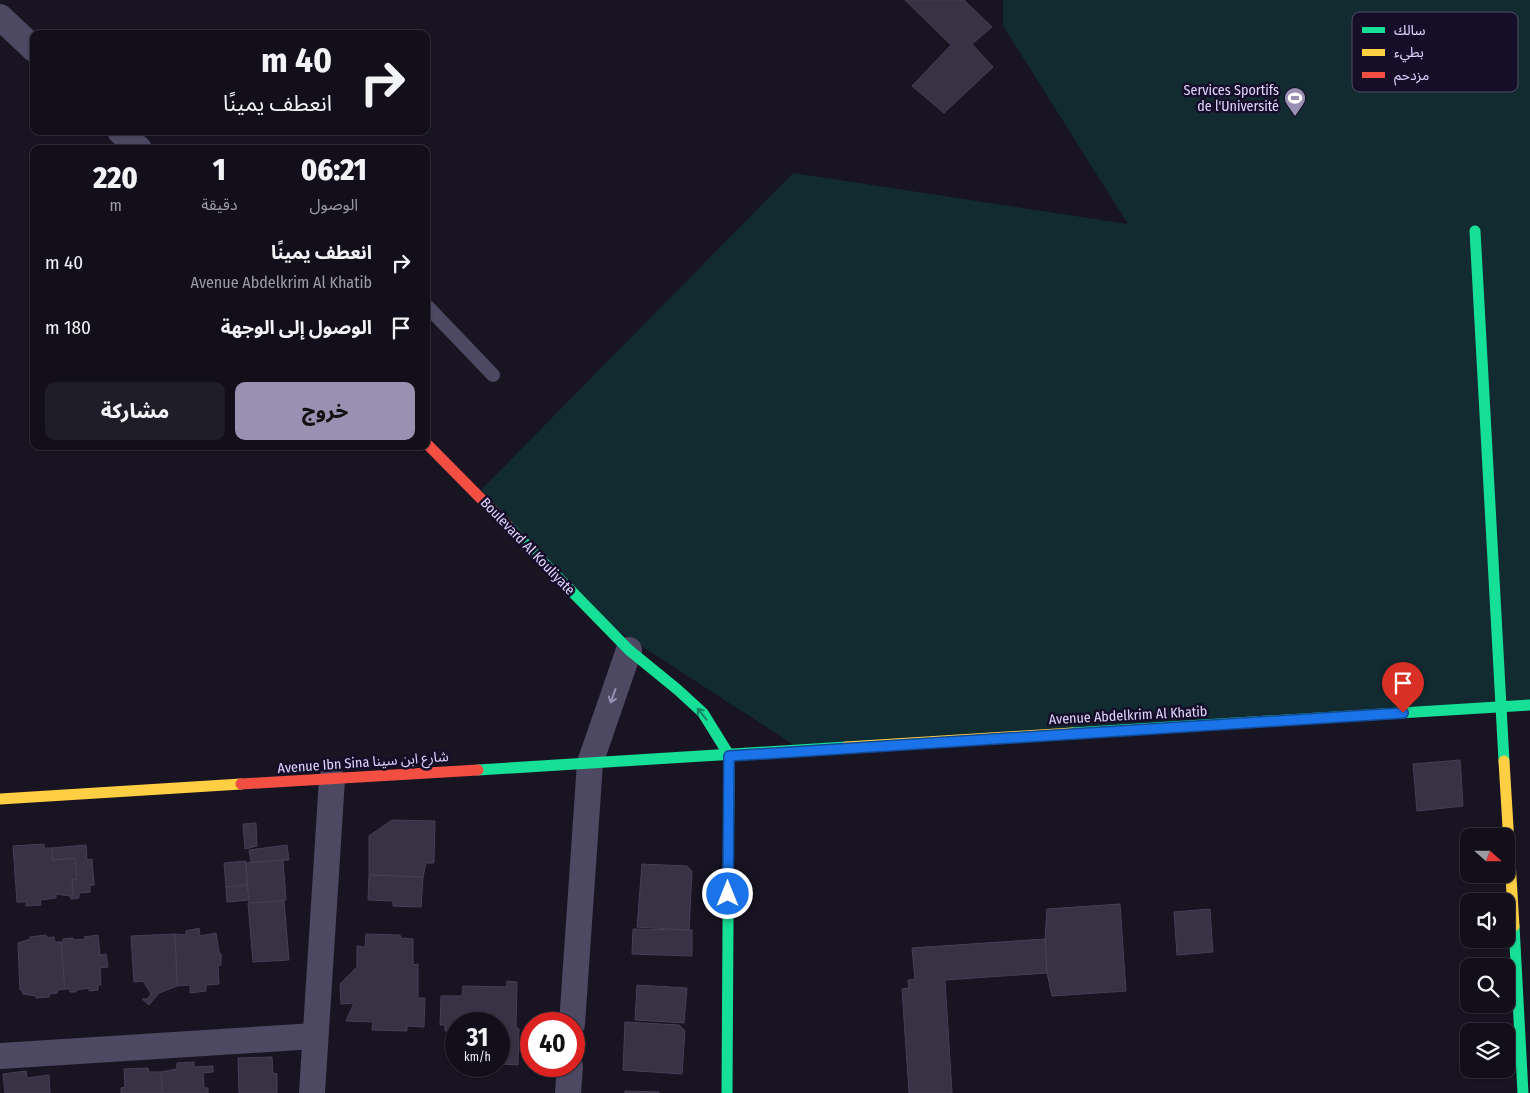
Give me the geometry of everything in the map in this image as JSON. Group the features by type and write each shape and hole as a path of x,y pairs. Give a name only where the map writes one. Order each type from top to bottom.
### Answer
{"street":[{"path":"0,17 30,45"},
{"path":"124,135 134,145"},
{"path":"1475,230 1522,1093"},
{"name":"Boulevard Al Kouliyate","path":"430,447 629,650 678,690 703,714 729,756"},
{"path":"573,1012 590,763 629,650"},
{"name":"Avenue Abdelkrim Al Khatib","path":"729,756 1530,705"},
{"path":"728,1093 729,756"},
{"name":"Avenue Ibn Sina شارع ابن سينا","path":"0,799 729,756"},
{"path":"312,1093 332,779"},
{"path":"0,1056 315,1036"},
{"path":"568,1093 569,1077"}],"lane":[{"path":"430,309 493,375"}],"green space":[{"path":"1003,0 1530,0 1530,710 794,745 612,627 481,490 793,173 1128,224 1003,26"}],"building":[{"path":"905,0 964,0 992,27 972,44 993,67 944,113 912,86 951,45"},
{"path":"1460,760 1463,806 1417,811 1413,764"},
{"path":"392,820 435,821 434,863 426,863 423,877 369,875 369,836"},
{"path":"256,823 257,846 245,849 243,824"},
{"path":"44,844 44,848 52,848 53,860 75,858 77,880 72,880 73,894 70,896 56,894 56,898 40,900 41,905 26,906 26,902 17,902 13,846"},
{"path":"86,845 87,860 92,859 94,885 90,885 90,892 79,893 79,898 71,899 70,896 73,894 72,880 77,880 75,858 53,860 52,848"},
{"path":"287,845 289,860 251,862 249,850"},
{"path":"283,860 286,900 249,904 246,863"},
{"path":"246,861 247,885 226,887 224,863"},
{"path":"642,864 687,866 692,871 689,930 637,927"},
{"path":"369,875 423,877 421,907 393,906 393,901 368,900"},
{"path":"247,885 249,900 227,902 226,887"},
{"path":"284,901 289,960 253,962 248,903"},
{"path":"1120,904 1126,991 1052,996 1047,973 1045,939 1047,909"},
{"path":"1210,909 1213,952 1177,955 1174,912"},
{"path":"199,928 200,936 216,933 221,954 221,965 218,966 219,984 206,985 206,991 190,993 190,985 177,986 175,934 186,935 186,931"},
{"path":"633,929 692,930 692,956 632,954"},
{"path":"175,934 177,986 159,993 149,1005 142,999 147,999 151,994 143,981 134,982 131,936"},
{"path":"366,934 400,935 401,938 413,939 413,965 418,964 418,998 425,998 424,1027 407,1026 407,1031 372,1030 373,1022 346,1021 354,1003 341,1004 340,984 357,967 357,946 365,947"},
{"path":"46,935 47,938 54,937 55,942 61,942 65,989 50,994 49,997 36,998 36,996 23,994 22,990 20,990 18,943 30,939 30,937"},
{"path":"98,935 100,955 106,954 108,967 100,968 101,985 98,985 98,990 89,991 89,988 70,992 69,989 65,989 61,942 63,942 63,939 86,939 84,937"},
{"path":"1045,939 1047,973 945,980 952,1093 909,1093 902,989 909,988 908,980 915,979 912,948"},
{"path":"507,981 517,982 516,1027 519,1029 518,1065 510,1065 510,1012 445,1012 445,1025 440,1025 441,996 462,996 463,986 507,987"},
{"path":"637,985 687,988 684,1023 635,1020"},
{"path":"625,1022 679,1025 685,1031 682,1074 623,1070"},
{"path":"272,1057 273,1073 277,1074 277,1093 239,1093 238,1058"},
{"path":"194,1062 194,1067 213,1066 213,1072 203,1073 204,1088 208,1088 208,1093 163,1093 161,1072 177,1069 177,1063"},
{"path":"148,1068 149,1072 161,1072 162,1093 121,1093 121,1088 125,1087 124,1069"},
{"path":"26,1071 27,1078 49,1075 50,1093 5,1093 3,1074"},
{"path":"625,1091 659,1092 659,1093 625,1093"}],"traffic: fast":[{"path":"1475,231 1504,761"},
{"path":"508,526 629,650 703,713 729,755"},
{"path":"1072,733 1530,705"},
{"path":"478,770 846,747"},
{"path":"727,1093 729,755"},
{"path":"1515,945 1523,1093"}],"traffic: slow":[{"path":"846,747 1072,733"},
{"path":"1504,761 1512,893"},
{"path":"0,799 241,784"}],"traffic: jam":[{"path":"430,447 508,526"},
{"path":"241,784 478,770"}],"place":[{"name":"Services Sportifs de l'Université","path":"1295,117"}],"route":[{"path":"728,894 729,756 1403,713"}]}
